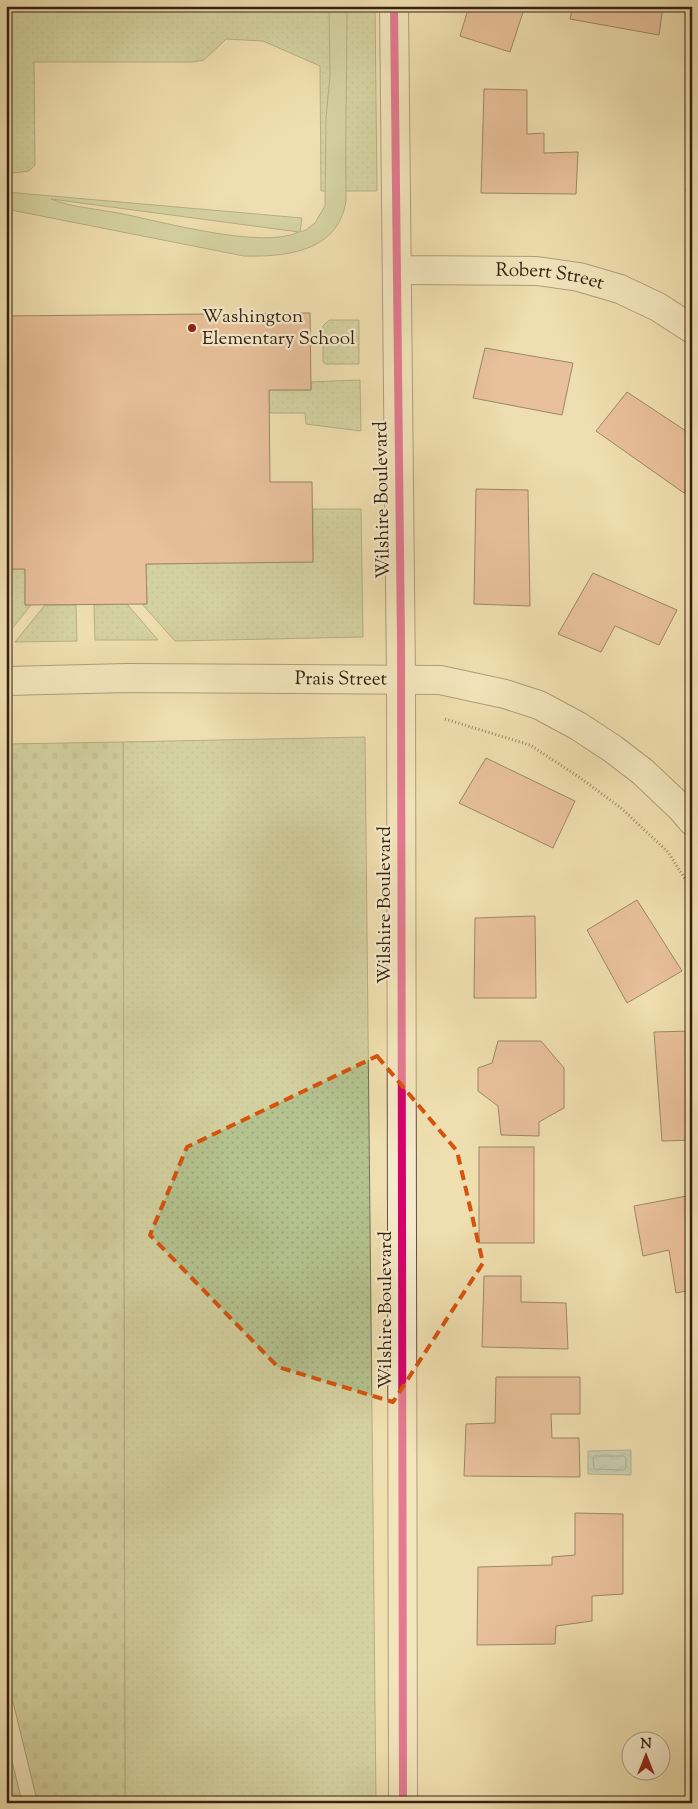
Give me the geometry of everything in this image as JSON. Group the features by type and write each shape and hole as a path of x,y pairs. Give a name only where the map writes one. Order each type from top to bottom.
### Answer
{"street":[{"name":"Wilshire Boulevard","path":"394,6 400,679 403,1803"},
{"name":"Robert Street","path":"397,268 404,270 537,270 579,277 620,289 658,307 692,329"},
{"name":"Prais Street","path":"6,681 127,678 440,680 505,694 539,705 578,726 613,748 643,772 692,821"}],"lane":[{"path":"6,1705 30,1803"}],"path":[{"path":"445,719 530,745 579,777 621,808 668,852 692,890"}],"highlighted area":[{"path":"377,1056 457,1151 483,1263 393,1402 278,1367 150,1235 187,1147"}],"green space":[{"path":"6,6 375,6 377,191 321,191 320,66 263,41 226,39 204,60 192,62 34,62 35,165 29,171 6,174"},
{"path":"329,6 347,6 346,201 341,218 333,231 321,241 308,248 277,255 244,256 6,209 6,192 302,218 300,232 306,230 315,223 325,206 326,118 330,76","holes":["51,199 299,232 282,237 237,236 75,206"]},
{"path":"329,320 359,320 359,364 326,364 323,362 323,326"},
{"path":"360,380 361,431 306,424 305,413 270,413 269,390 311,390 311,382"},
{"path":"313,509 361,509 363,637 175,641 142,604 147,604 146,564 313,562"},
{"path":"6,569 25,569 25,605 31,605 6,636"},
{"path":"127,604 158,640 95,640 94,605"},
{"path":"45,605 76,605 77,641 15,642"},
{"path":"365,737 376,1803 125,1803 123,742"},
{"path":"123,742 125,1803 6,1803 6,744"}],"water":[{"path":"631,1450 631,1475 588,1474 588,1451"}],"building":[{"path":"469,6 525,6 510,52 460,36"},
{"path":"573,6 663,6 659,35 570,19"},
{"path":"484,89 527,90 527,134 544,133 544,153 578,152 576,194 481,193"},
{"path":"692,181 692,194 685,190"},
{"path":"310,313 311,390 269,390 270,482 312,482 313,562 146,564 147,604 25,605 25,569 6,569 6,316"},
{"path":"485,348 573,363 562,415 473,398"},
{"path":"627,392 692,435 692,482 684,493 596,431"},
{"path":"476,489 528,490 530,606 474,604"},
{"path":"593,573 677,610 659,645 615,626 601,652 558,634"},
{"path":"486,758 575,801 553,848 459,803"},
{"path":"637,900 682,971 627,1003 587,930"},
{"path":"535,916 536,998 474,998 475,918"},
{"path":"692,1031 692,1140 662,1141 654,1032"},
{"path":"498,1041 541,1041 564,1068 564,1108 539,1122 539,1136 501,1135 498,1106 478,1091 478,1068 492,1063"},
{"path":"479,1147 534,1147 534,1243 479,1243"},
{"path":"692,1195 692,1290 676,1293 669,1250 643,1256 634,1206"},
{"path":"484,1276 521,1276 521,1302 566,1303 568,1349 482,1347"},
{"path":"496,1377 580,1377 580,1414 551,1414 552,1438 579,1438 580,1477 464,1476 466,1424 495,1423"},
{"path":"575,1513 623,1514 623,1594 592,1596 592,1621 556,1626 555,1644 477,1645 478,1567 552,1565 552,1557 575,1555"}],"cycle path":[{"path":"394,6 401,641 403,1803"}],"place":[{"name":"Washington Elementary School","path":"192,328"}]}
